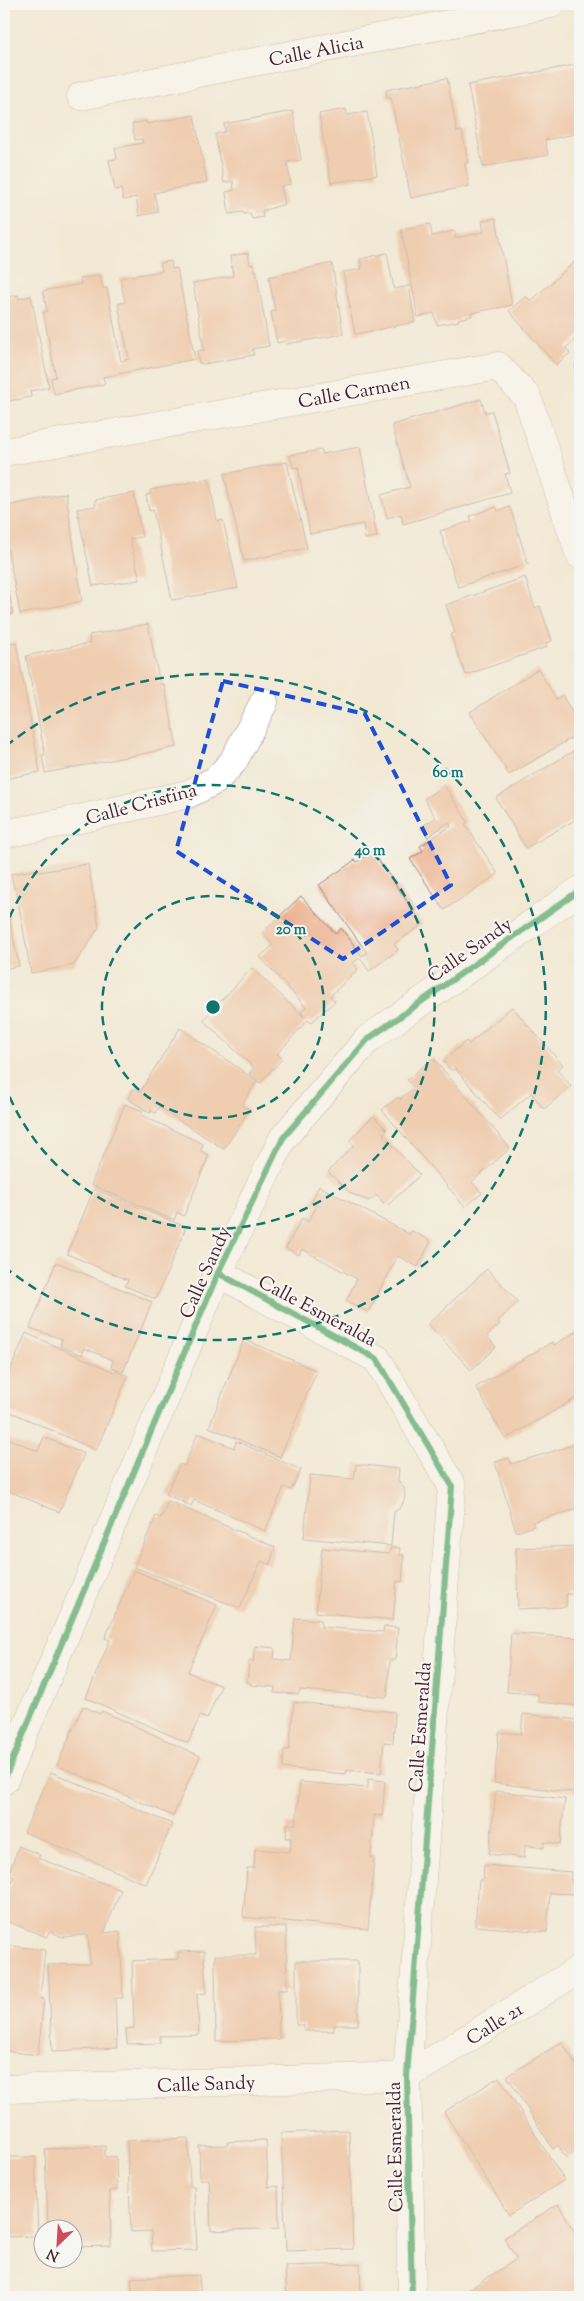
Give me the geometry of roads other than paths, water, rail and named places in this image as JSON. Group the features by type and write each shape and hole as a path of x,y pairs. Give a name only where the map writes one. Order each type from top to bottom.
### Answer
{"street":[{"name":"Calle Alicia","path":"80,96 551,4"},
{"name":"Calle Carmen","path":"4,452 498,366 527,397 580,555"},
{"name":"Calle Cristina","path":"4,834 71,822 188,794 216,780 233,762 264,702"},
{"name":"Calle Sandy","path":"4,1780 218,1273 283,1138 368,1038 580,890"},
{"name":"Calle Esmeralda","path":"218,1273 377,1359 452,1486 408,2076 412,2297"},
{"name":"Calle 21","path":"408,2076 580,1969"},
{"name":"Calle Sandy","path":"4,2089 408,2076"}]}
